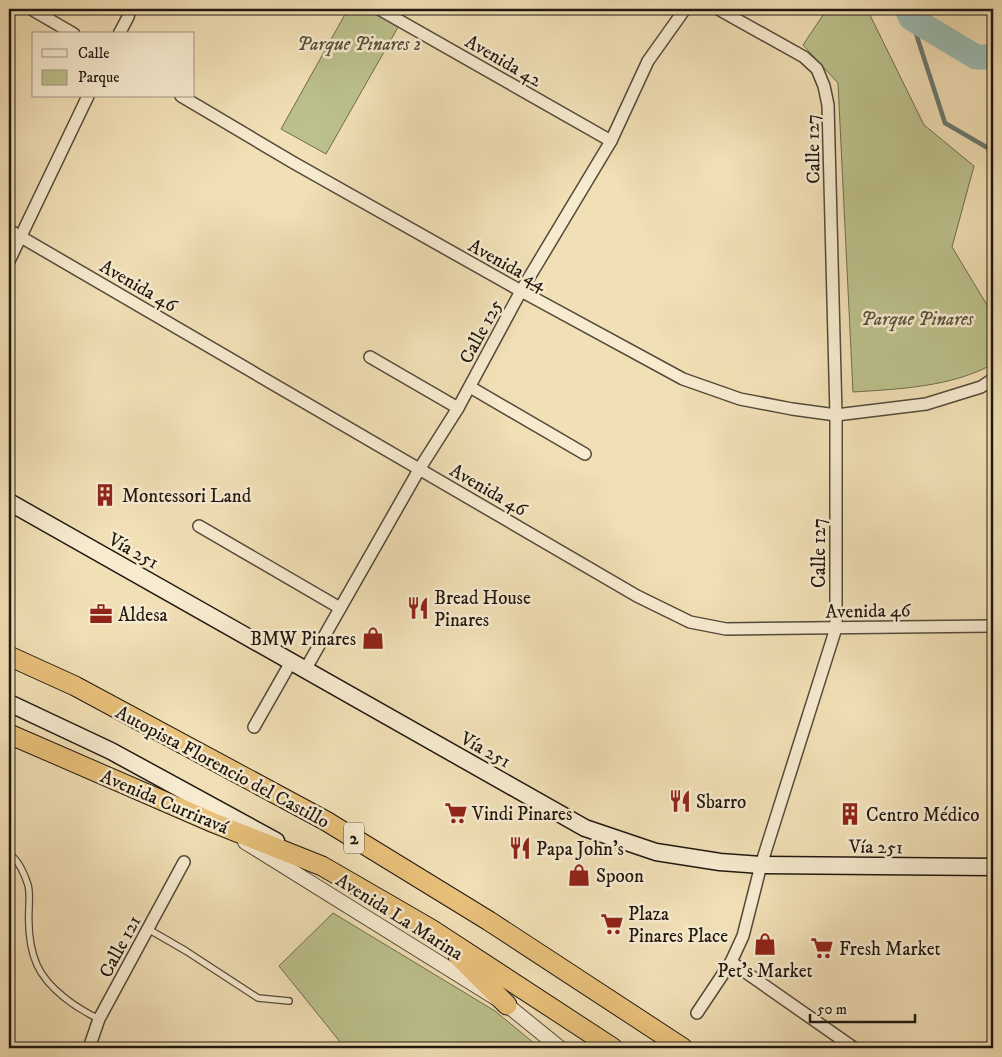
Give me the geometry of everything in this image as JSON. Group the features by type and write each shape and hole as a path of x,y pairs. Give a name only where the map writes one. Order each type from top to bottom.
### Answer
{"highway":[{"name":"Autopista Florencio del Castillo","path":"9,656 75,686 326,821 489,921 683,1048"},
{"name":"Avenida Curriravá","path":"11,735 214,823 322,866"},
{"name":"Autopista Florencio del Castillo","path":"322,866 431,929 613,1048"},
{"path":"431,929 507,1005"}],"main road":[{"name":"Vía 251","path":"9,502 585,828 656,852 720,862 761,865 993,868"},
{"name":"Autopista Florencio del Castillo","path":"9,703 111,751 322,866"}],"street":[{"path":"31,9 71,32"},
{"path":"120,32 130,9"},
{"name":"Avenida 42","path":"379,9 611,141"},
{"name":"Calle 125","path":"254,727 340,608 420,468 470,388 521,291 611,141 648,61 685,9"},
{"name":"Calle 127","path":"697,1013 731,962 743,936 761,865 836,628 836,415 828,105 824,86 817,69 804,57 718,9"},
{"path":"9,261 87,98"},
{"name":"Avenida 44","path":"184,98 294,163 521,291 683,379 740,398 792,409 836,415 926,404 981,387 993,379"},
{"name":"Avenida 46","path":"9,230 637,596 690,622 726,630 993,626"},
{"path":"370,357 458,408"},
{"path":"470,388 585,454"},
{"path":"199,526 340,608"},
{"name":"Avenida La Marina","path":"214,823 507,1005 560,1048"},
{"name":"Calle 121","path":"89,1048 99,1019 184,862"},
{"path":"731,962 854,1048"}],"lane":[{"path":"9,854 15,857 29,886 28,919 31,949 38,967 53,988 87,1013 99,1019"},
{"path":"148,929 186,951 258,998 289,1000"}],"green space":[{"name":"Parque Pinares 2","path":"348,9 378,9 401,22 326,154 281,129"},
{"name":"Parque Pinares","path":"827,9 867,9 924,125 974,166 952,247 993,315 993,364 977,372 925,386 853,392 838,83 803,45"},
{"path":"333,913 495,1011 540,1048 345,1048 279,966"}],"waterway":[{"path":"907,9 911,18 976,57 993,57"},
{"path":"911,18 945,123 993,151"}],"place":[{"name":"Montessori Land","path":"105,495"},
{"name":"Bread House Pinares","path":"418,608"},
{"name":"Aldesa","path":"101,614"},
{"name":"BMW Pinares","path":"373,638"},
{"name":"Sbarro","path":"680,801"},
{"name":"Vindi Pinares","path":"456,813"},
{"name":"Centro Médico","path":"850,814"},
{"name":"Papa John's","path":"520,848"},
{"name":"Spoon","path":"579,875"},
{"name":"Plaza Pinares Place","path":"612,924"},
{"name":"Pet's Market","path":"765,944"},
{"name":"Fresh Market","path":"822,948"}]}
